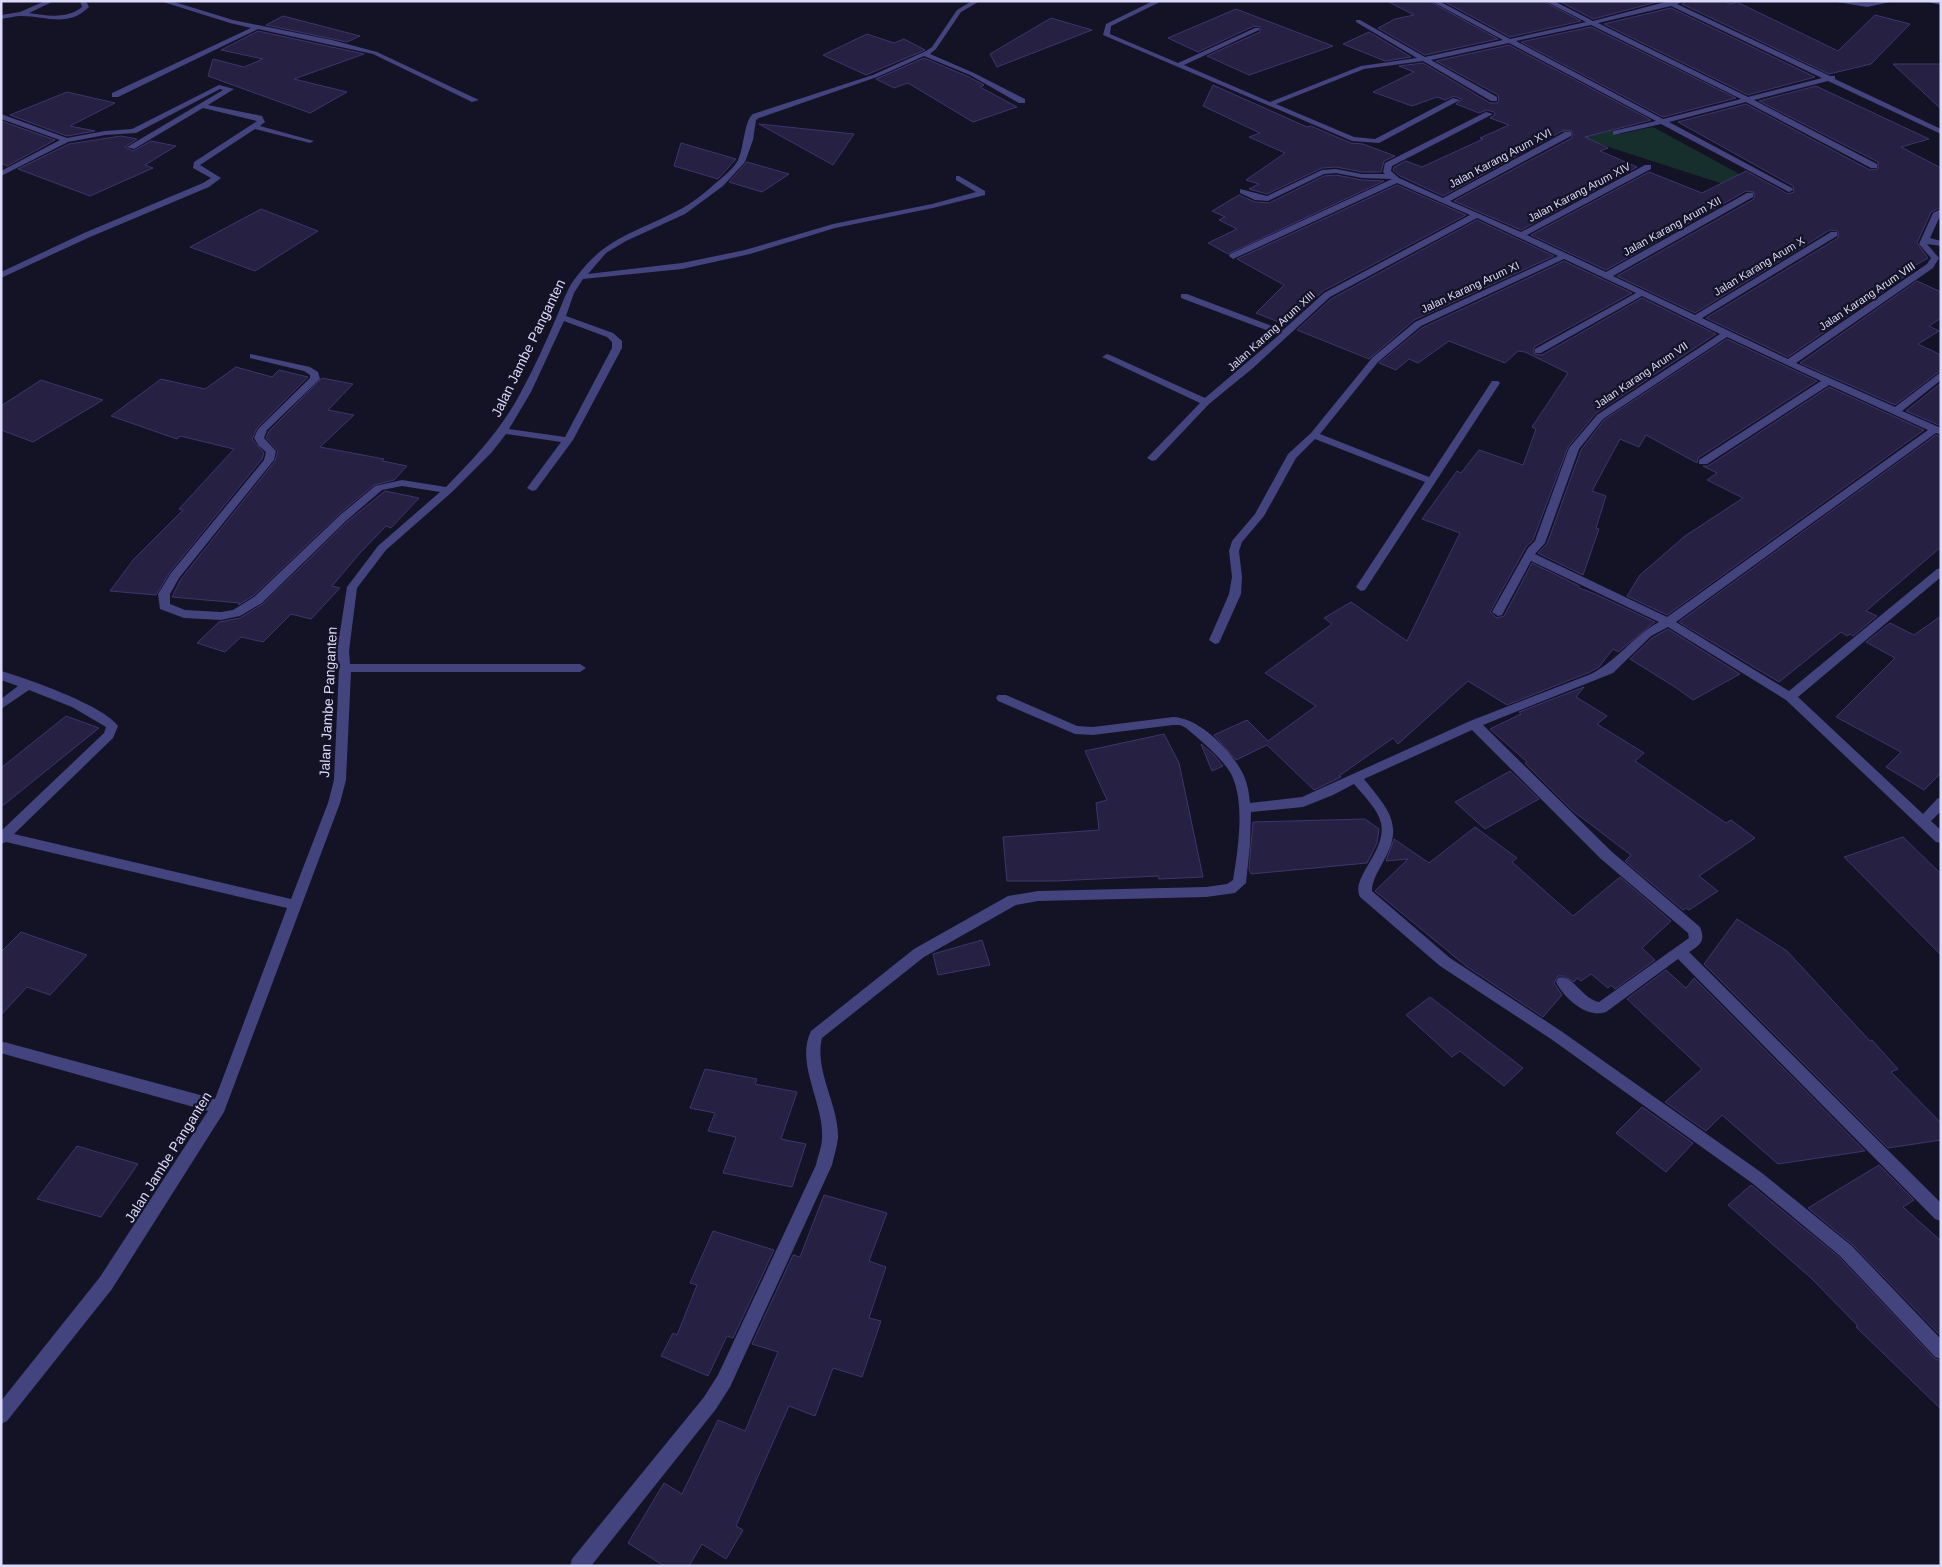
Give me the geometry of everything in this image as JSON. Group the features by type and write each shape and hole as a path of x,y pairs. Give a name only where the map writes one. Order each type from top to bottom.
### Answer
{"street":[{"path":"1,17 22,14 52,1"},
{"path":"22,14 51,18 79,14 86,7 83,1"},
{"path":"163,1 256,28 332,42 374,53 475,100"},
{"path":"978,1 959,11 929,51 1022,101"},
{"path":"1159,1 1108,25 1106,35 1352,139 1376,140 1456,100"},
{"path":"1434,1 1789,190"},
{"path":"1548,1 1748,100 1874,166"},
{"path":"1271,104 1364,67 1425,59 1592,24 1682,1"},
{"path":"1834,1 1867,5 1892,1"},
{"path":"1926,1 1941,3"},
{"path":"1669,3 1832,78 1941,132"},
{"path":"1358,21 1494,99"},
{"path":"115,95 256,28"},
{"path":"1178,65 1257,29"},
{"name":"Jalan Jambe Panganten","path":"1,1415 106,1283 219,1108 296,905 340,780 345,668 343,651 352,587 382,548 448,490 504,431 526,392 562,317 570,293 580,277 603,251 623,239 682,212 720,184 741,162 749,140 752,120 756,116 875,76 929,51"},
{"path":"1616,133 1832,78"},
{"path":"1,174 66,140 105,133 133,131 216,87 229,88 229,91 131,147"},
{"path":"1,275 87,235 206,185 216,178 196,166 197,164 261,122 259,118 202,106"},
{"path":"1245,808 1303,802 1329,792 1474,724 1596,677 1608,670 1638,639 1668,622 1938,431 1394,178 1387,172 1388,165 1489,114"},
{"path":"1,116 66,140"},
{"path":"256,127 310,141"},
{"name":"Jalan Karang Arum XVI","path":"1443,201 1568,134"},
{"name":"Jalan Karang Arum XIV","path":"1521,236 1648,167"},
{"path":"1243,192 1258,198 1268,199 1322,172 1328,171 1394,178"},
{"path":"580,277 682,266 747,252 833,226 932,206 982,193 959,178"},
{"path":"1233,256 1394,178"},
{"name":"Jalan Karang Arum XII","path":"1606,276 1750,195"},
{"path":"1941,211 1937,214 1926,239 1941,244"},
{"name":"Jalan Karang Arum XIII","path":"1152,458 1206,402 1327,295 1475,216"},
{"name":"Jalan Karang Arum X","path":"1696,318 1834,234"},
{"name":"Jalan Karang Arum VIII","path":"1789,363 1930,266 1935,258 1923,244 1926,239"},
{"name":"Jalan Karang Arum XI","path":"1215,640 1235,594 1237,576 1234,551 1237,542 1260,516 1292,456 1314,435 1375,360 1418,324 1564,256"},
{"path":"1538,351 1642,293"},
{"path":"1184,296 1285,334"},
{"path":"532,488 568,440 617,348 617,341 610,336 562,317"},
{"name":"Jalan Karang Arum VII","path":"1498,612 1533,548 1540,543 1574,448 1600,417 1727,333"},
{"path":"253,356 307,370 314,374 315,379 263,429 259,438 262,444 271,451 269,460 175,576 164,594 164,606 184,614 221,616 236,613 258,600 343,518 379,488 402,483 448,490"},
{"path":"1107,357 1206,402"},
{"path":"1896,411 1941,374"},
{"path":"1703,462 1828,381"},
{"path":"1362,587 1495,383"},
{"path":"504,431 568,440"},
{"path":"1314,435 1431,481"},
{"path":"1530,555 1668,622 1790,697 1941,838"},
{"path":"1790,697 1941,571"},
{"path":"345,668 580,668"},
{"path":"1,675 105,718 112,726 109,735 3,838"},
{"path":"1,705 27,685"},
{"path":"579,1566 710,1403 724,1382 824,1165 830,1138 827,1114 812,1051 816,1035 919,953 1013,900 1038,896 1206,892 1230,889 1239,883 1245,808 1238,779 1229,763 1190,725 1173,721 1093,731 1075,730 1002,698"},
{"path":"1474,724 1606,855 1695,931 1696,941 1679,951 1600,1008 1590,1008 1581,1002 1563,982"},
{"path":"1356,778 1376,803 1387,823 1386,846 1365,882 1366,893 1445,962 1556,1036 1757,1178 1846,1251 1941,1351"},
{"path":"1924,821 1941,802"},
{"path":"3,838 296,905"},
{"path":"1679,951 1941,1214"},
{"path":"4,1048 219,1108"}],"green space":[{"path":"1506,114 1590,120 1620,134 1653,127 1769,190 1844,223"}],"building":[{"path":"1387,1 1429,1 1498,39 1425,55 1378,28 1395,19 1414,15"},
{"path":"1443,1 1543,1 1581,21 1510,37"},
{"path":"1559,1 1661,1 1593,19"},
{"path":"1687,1 1725,1 1730,4 1737,2 1838,51 1875,15 1910,24 1871,64 1829,74 1682,4"},
{"path":"1671,8 1815,77 1748,95 1604,24"},
{"path":"1236,9 1333,46 1249,75 1207,56 1260,32 1260,27 1254,26 1198,52 1168,38"},
{"path":"283,16 360,36 347,42 266,25"},
{"path":"1051,18 1092,30 997,67 990,54"},
{"path":"1591,27 1736,98 1663,117 1521,42"},
{"path":"258,31 364,54 294,79 347,92 310,113 208,76 213,59 244,67 263,59 221,50"},
{"path":"1369,32 1411,57 1385,61 1343,44"},
{"path":"867,34 894,43 904,39 925,50 866,75 823,55"},
{"path":"1509,45 1651,120 1585,137 1608,148 1600,151 1637,167 1521,230 1454,201 1572,138 1572,131 1564,130 1443,196 1400,176 1393,170 1394,167 1406,161 1422,167 1509,125 1490,118 1495,115 1494,112 1487,110 1479,113 1456,104 1462,99 1454,96 1445,100 1437,97 1412,106 1373,92 1414,72 1399,66 1423,63 1490,103 1497,103 1499,101 1498,95 1436,61"},
{"path":"924,58 969,77 984,85 980,87 1017,107 973,122 908,83 894,88 876,79"},
{"path":"1893,64 1941,64 1941,109"},
{"path":"1213,85 1307,127 1311,126 1351,143 1363,144 1395,156 1384,161 1381,172 1362,172 1336,167 1322,168 1267,194 1249,189 1259,184 1246,180 1285,153 1249,137 1260,133 1203,106"},
{"path":"1816,86 1929,139 1901,147 1941,168 1941,207 1931,212 1917,243 1928,258 1901,274 1905,276 1788,357 1706,318 1838,238 1838,231 1830,230 1695,313 1617,276 1754,199 1754,192 1746,191 1606,270 1531,235 1649,172 1702,193 1746,171 1788,194 1794,192 1793,186 1678,122 1746,104 1870,170 1878,169 1878,162 1759,101"},
{"path":"67,92 115,103 70,126 95,131 67,136 10,115"},
{"path":"1,121 55,140 7,166 1,163"},
{"path":"759,124 854,134 833,165"},
{"path":"121,136 137,139 125,147 133,151 151,141 176,146 145,165 153,168 90,196 18,169 69,144"},
{"path":"681,143 736,159 718,179 674,166"},
{"path":"747,162 789,174 762,192 729,182"},
{"path":"1336,175 1362,180 1384,181 1228,254 1208,243 1237,229 1219,220 1225,217 1212,211 1239,195 1255,202 1269,203 1324,176"},
{"path":"1397,185 1466,215 1323,291 1286,325 1256,313 1284,285 1237,259"},
{"path":"261,209 318,231 255,271 190,247"},
{"path":"1477,220 1554,256 1414,320 1369,359 1297,330 1331,299"},
{"path":"1564,261 1632,293 1534,347 1534,354 1542,355 1642,298 1716,334 1596,413 1568,447 1533,540 1526,547 1490,612 1497,618 1504,616 1532,563 1579,586 1579,588 1655,622 1618,652 1613,649 1599,667 1507,705 1468,681 1398,744 1393,738 1339,776 1341,777 1314,790 1267,745 1236,760 1214,735 1247,720 1268,741 1316,706 1265,673 1332,624 1324,618 1351,602 1407,641 1460,533 1422,519 1457,471 1461,473 1479,450 1523,465 1536,429 1532,427 1568,373 1525,352 1518,351 1505,363 1449,341 1418,363 1409,359 1396,370 1379,363 1422,328"},
{"path":"1917,281 1941,292 1941,318 1929,326 1939,331 1918,344 1941,355 1941,370 1895,405 1800,363"},
{"path":"1727,339 1817,381 1698,458 1697,463 1646,435 1639,447 1620,439 1592,491 1606,496 1596,528 1599,529 1583,575 1538,553 1547,544 1581,450 1604,420"},
{"path":"236,367 272,377 279,370 308,377 257,428 252,439 264,453 262,459 170,572 156,595 110,591 134,559 183,510 179,509 234,449 180,436 177,439 111,416 161,379 205,389"},
{"path":"322,378 353,384 328,410 354,415 320,447 384,459 382,461 407,466 394,480 374,485 338,515 253,596 238,605 240,603 172,597 181,579 275,461 278,451 266,438 269,431"},
{"path":"41,380 103,400 33,442 1,430 1,406"},
{"path":"1941,383 1941,426 1906,411"},
{"path":"1829,387 1924,430 1667,615 1627,596 1640,575 1685,536 1743,498 1707,480 1717,473 1703,466 1708,466"},
{"path":"1936,435 1941,437 1941,547 1866,611 1877,616 1853,636 1850,634 1847,636 1841,632 1779,682 1679,622"},
{"path":"385,491 419,498 391,528 386,526 360,553 332,586 340,588 311,619 291,614 263,642 241,637 225,652 197,643 219,622 240,618 263,604 348,521"},
{"path":"1941,616 1941,773 1924,790 1886,767 1901,752 1836,717 1895,658 1866,642 1890,623 1914,635"},
{"path":"1668,629 1740,674 1693,700 1630,659 1652,638"},
{"path":"1584,687 1576,697 1607,716 1597,724 1644,753 1635,761 1726,823 1731,820 1755,838 1699,876 1718,891 1689,910 1686,908 1683,910 1625,861 1631,855 1573,811 1525,763 1527,762 1490,729 1521,714 1519,712"},
{"path":"66,716 99,728 1,807 1,768"},
{"path":"1164,734 1179,763 1203,877 1159,879 1158,876 1055,881 1007,881 1003,837 1099,830 1096,803 1107,800 1085,751"},
{"path":"1201,744 1214,755 1223,766 1212,771"},
{"path":"1510,771 1539,799 1485,829 1455,802"},
{"path":"1365,819 1379,829 1377,843 1367,863 1251,874 1249,869 1253,822"},
{"path":"1475,827 1517,858 1512,862 1573,916 1620,877 1671,921 1642,948 1655,960 1615,989 1611,985 1608,988 1591,974 1581,981 1577,978 1574,982 1564,976 1558,976 1554,983 1562,995 1543,1017 1466,966 1375,891 1408,859 1386,861 1394,839 1429,863"},
{"path":"1903,837 1941,874 1941,955 1844,857"},
{"path":"1737,919 1787,951 1870,1041 1872,1040 1898,1069 1891,1072 1941,1123 1941,1140 1888,1148 1704,964"},
{"path":"21,932 87,955 50,995 27,987 1,1015 1,952"},
{"path":"982,940 990,965 938,975 933,954"},
{"path":"1666,970 1686,988 1694,978 1865,1151 1778,1164 1722,1115 1706,1131 1665,1102 1702,1069 1627,999"},
{"path":"1430,997 1523,1068 1504,1086 1460,1051 1452,1057 1406,1015"},
{"path":"705,1069 757,1079 755,1084 797,1092 781,1139 806,1144 792,1187 723,1173 736,1137 708,1131 715,1113 690,1108"},
{"path":"1642,1107 1693,1143 1666,1172 1616,1133"},
{"path":"77,1146 138,1164 101,1217 37,1199"},
{"path":"1879,1165 1914,1200 1903,1207 1941,1241 1941,1336 1853,1245 1808,1208"},
{"path":"1751,1185 1839,1257 1934,1358 1941,1361 1941,1409 1856,1327 1858,1326 1811,1278 1728,1205"},
{"path":"824,1195 887,1213 869,1261 886,1267 869,1318 881,1321 862,1377 833,1368 815,1416 789,1406 736,1526 743,1530 726,1559 702,1544 689,1566 664,1566 628,1543 664,1483 682,1494 718,1420 745,1431 778,1352 752,1344 793,1255 800,1257"},
{"path":"713,1231 774,1250 733,1338 727,1336 708,1376 661,1356 673,1333 677,1335 697,1285 690,1283"}]}
